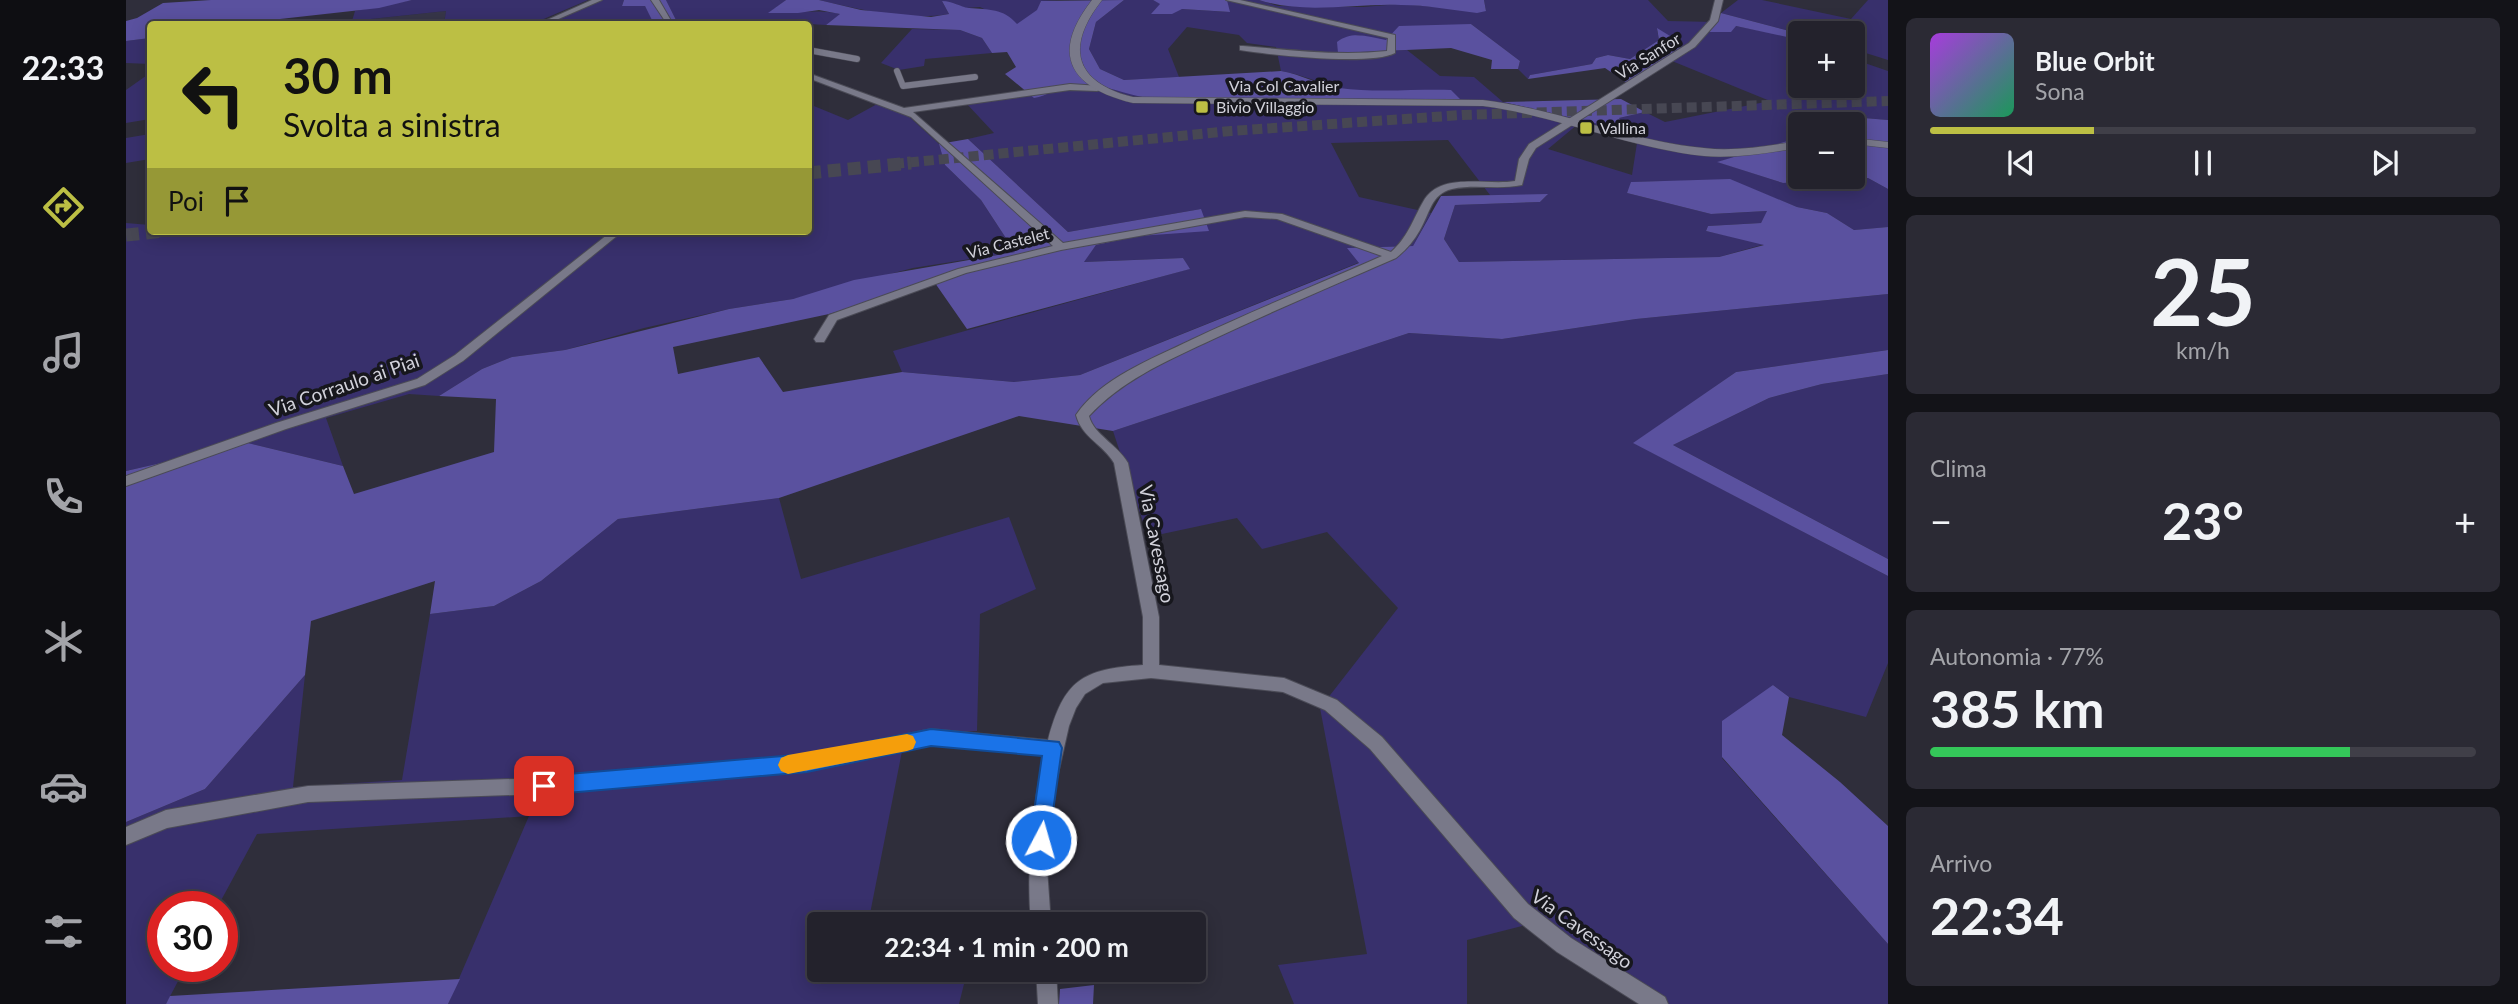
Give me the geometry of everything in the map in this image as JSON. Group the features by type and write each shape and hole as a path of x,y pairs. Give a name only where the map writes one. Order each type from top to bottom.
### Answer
{"main road":[{"path":"1097,0 1085,19 1073,57 1077,70 1097,88"},
{"name":"Via Col Cavalier","path":"1097,88 1116,96 1141,101 1483,103 1538,110 1657,143 1707,152 1788,145"},
{"path":"1865,142 1888,145"}],"street":[{"path":"549,21 598,0"},
{"path":"655,0 668,21"},
{"name":"Via Col Cavalier","path":"1230,0 1392,37 1391,53 1381,54 1337,55 1243,48"},
{"name":"Via Sanfor","path":"1574,120 1692,45 1714,21 1719,0"},
{"path":"812,51 858,59"},
{"path":"897,71 903,86 975,77"},
{"name":"Via Castelet","path":"812,76 907,110 1061,247"},
{"name":"Via Castelet","path":"907,110 1070,87 1097,88"},
{"name":"Via Cavessago","path":"1574,120 1532,146 1524,159 1519,183 1438,190 1430,197 1405,246 1392,256 1276,306 1146,367 1098,395 1082,415 1085,427 1116,453 1121,463 1151,617 1151,671 1284,685 1331,705 1376,743 1521,911 1564,945 1658,1004"},
{"path":"1061,247 1245,214 1278,216 1392,256"},
{"name":"Via Corraulo ai Piai","path":"126,481 281,426 421,382 459,358 613,235"},
{"name":"Via Castelet","path":"820,339 828,323 842,314 962,271 1061,247"},
{"path":"1040,912 1037,886 1043,817 1052,748 1061,720 1079,689 1094,679 1151,671"},
{"path":"126,836 166,819 308,794 544,786 807,763 931,737 1052,748"},
{"path":"1047,982 1048,1004"}],"shaded area":[{"path":"211,0 412,0 379,8 262,21 147,21 147,38 126,41 126,21 137,18 163,3"},
{"path":"412,0 588,0 539,21 444,21 446,11 352,21 355,11"},
{"path":"595,0 624,0 622,6 645,6 653,20 627,21 554,21"},
{"path":"624,0 666,0 676,21 588,21 652,20 645,6 622,6"},
{"path":"666,0 786,0 769,13 814,11 841,14 826,25 812,24 812,21 676,21"},
{"path":"786,0 819,0 861,10 931,17 949,14 942,1 946,1 1001,12 1017,24 1037,10 1041,1 1124,0 1096,22 1089,49 1100,69 1124,80 1281,71 1339,88 1381,91 1451,90 1460,99 1148,98 1080,84 1066,86 1034,98 1005,74 1016,67 1007,52 992,53 982,38 960,30 826,25 840,14 819,10 768,13"},
{"path":"819,0 1059,0 1041,1 1038,10 1017,25 980,7 966,8 942,1 949,14 917,16 868,11"},
{"path":"1124,0 1153,0 1161,4 1152,14 1182,9 1229,12 1227,0 1259,0 1278,6 1363,7 1399,4 1486,11 1484,0 1648,0 1668,21 1715,22 1788,36 1788,98 1865,98 1865,63 1888,71 1888,120 1865,118 1865,112 1788,112 1788,141 1718,162 1788,183 1788,189 1865,189 1865,178 1868,178 1888,189 1888,227 1854,230 1827,213 1797,207 1730,180 1632,182 1627,193 1711,214 1768,211 1761,223 1708,226 1706,231 1765,244 1719,257 1459,262 1444,239 1455,205 1540,202 1547,195 1490,195 1448,140 1331,143 1359,197 1431,213 1413,246 1348,248 1360,262 1080,375 1014,382 902,372 893,351 1189,269 1183,258 1083,262 1096,245 1139,236 1201,209 1068,232 968,139 994,133 966,103 1070,85 1339,88 1281,71 1276,47 1247,43 1239,35 1187,27 1168,49 1179,77 1124,80 1100,69 1089,49 1096,22","holes":["1471,24 1520,61 1518,69 1528,79 1530,75 1592,64 1596,58 1608,55 1630,59 1659,40 1657,29 1672,61 1770,101 1665,122 1645,112 1619,118 1626,127 1503,102 1474,77 1440,76 1407,50 1339,53 1357,35 1386,41","1578,124 1637,143 1632,175 1548,149"]},
{"path":"1153,0 1227,0 1230,12 1182,9 1172,14 1151,14 1160,4"},
{"path":"1259,0 1484,0 1486,11 1477,13 1401,5 1312,8"},
{"path":"1738,0 1762,0 1851,19 1868,0 1888,0 1888,60 1865,53 1865,21 1788,21 1788,31 1721,13"},
{"path":"446,11 444,21 352,21"},
{"path":"1721,13 1788,31 1788,37 1736,26 1731,32 1708,32"},
{"path":"1471,24 1520,61 1518,69 1491,69 1492,60 1451,48 1338,53 1337,42 1349,36 1361,35 1386,40 1399,26"},
{"path":"1657,28 1670,36 1681,48 1672,61 1630,85 1605,68 1528,79 1530,75 1592,64 1596,58 1608,55 1630,59 1659,40"},
{"path":"912,29 960,30 982,38 992,53 925,59 924,66 899,70 881,63"},
{"path":"147,38 147,64 126,63 126,41"},
{"path":"147,75 147,120 126,123 126,90"},
{"path":"1621,99 1645,112 1619,118 1627,128 1503,102"},
{"path":"879,103 904,112 939,144 945,165 981,200 1015,252 913,268 793,299 729,309 644,328 565,350 512,357 482,369 439,396 409,394 326,418 343,466 248,443 126,471 126,223 147,225 147,235 812,235 812,105 848,120"},
{"path":"1865,118 1888,120 1888,189 1865,178"},
{"path":"147,134 147,160 126,163 126,138"},
{"path":"968,139 1068,232 1201,209 1209,231 1139,236 1096,245 1084,262 1183,258 1190,269 967,329 935,283 829,314 673,347 678,374 759,357 783,392 902,372 1014,382 1080,375 1359,263 1347,248 1413,246 1441,196 1548,194 1540,202 1455,205 1444,239 1459,262 1719,257 1764,245 1706,231 1708,226 1761,223 1767,211 1711,214 1627,193 1631,182 1730,179 1797,207 1827,213 1854,230 1888,227 1888,294 1636,319 1502,339 1409,333 1113,431 1019,416 779,498 618,519 541,581 494,606 430,614 435,581 311,621 305,675 205,789 126,822 126,471 248,443 343,466 354,494 494,452 496,399 439,396 482,369 512,357 565,350 729,309 793,299 854,280 1015,252 981,200 945,165 939,144"},
{"path":"1788,141 1788,183 1717,162"},
{"path":"1888,294 1888,350 1736,372 1634,443 1888,576 1888,663 1866,717 1789,697 1773,685 1722,758 1888,944 1888,1004 1645,1004 1526,925 1467,940 1467,1004 1294,1004 1278,965 1367,954 1320,708 1398,608 1327,532 1262,549 1237,518 1148,537 1113,431 1409,333 1502,339 1636,319"},
{"path":"1888,350 1888,374 1822,384 1769,398 1673,445 1888,559 1888,576 1633,443 1736,372"},
{"path":"1888,374 1888,559 1673,445 1769,398 1822,384"},
{"path":"779,498 801,579 1009,517 1036,589 980,614 977,731 905,736 870,912 807,912 807,982 964,984 959,1004 448,1004 529,816 257,834 226,891 147,891 147,982 178,982 166,1004 126,1004 126,822 205,789 305,675 293,787 402,780 430,614 494,606 541,581 618,519"},
{"path":"1773,685 1789,697 1782,735 1840,782 1888,826 1888,944 1722,757 1722,721"},
{"path":"460,979 448,1004 166,1004 170,996"},
{"path":"1094,985 1093,1004 1059,1004 1060,989"}],"tunnel":[{"path":"894,164 1231,131 1462,115 1888,101"},
{"path":"812,173 911,163"},
{"path":"126,235 147,233"}],"slow traffic":[{"path":"788,765 907,742"}],"place":[{"name":"Bivio Villaggio","path":"1202,107"},
{"name":"Vallina","path":"1586,128"}],"route":[{"path":"544,786 807,763 931,737 1052,748 1041,840"}]}
